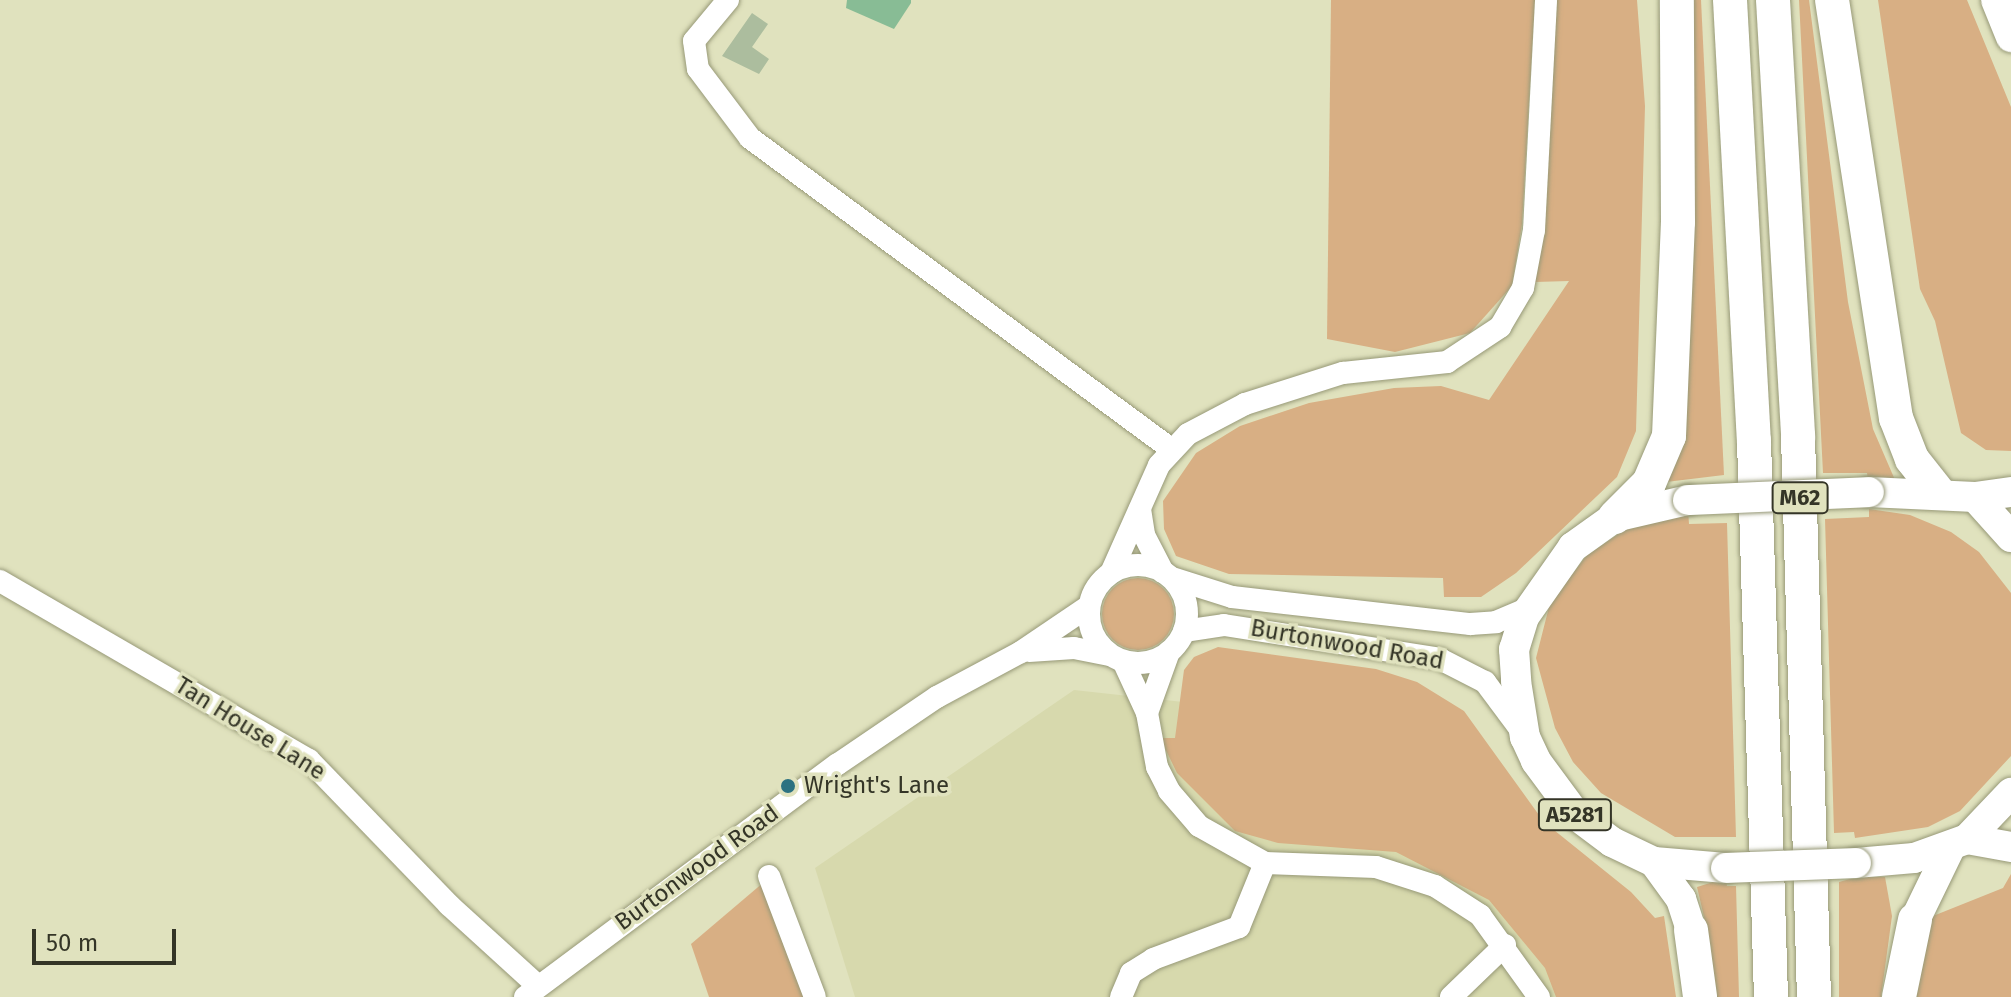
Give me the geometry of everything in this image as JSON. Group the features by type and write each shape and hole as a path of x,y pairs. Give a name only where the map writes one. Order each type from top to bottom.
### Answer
{"highway":[{"path":"1656,0 1678,222"},
{"path":"1615,517 1649,483 1669,436 1678,222 1677,0"},
{"name":"M62","path":"1730,0 1754,441 1771,997"},
{"name":"M62","path":"1773,0 1798,436 1814,997"},
{"path":"1832,0 1896,418 1912,459 1938,492"},
{"path":"1899,997 1915,920"},
{"path":"1691,930 1700,997"}],"main road":[{"path":"1996,0 2011,37"},
{"name":"A5281","path":"1959,843 1898,861 1726,868 1654,862 1612,842 1576,815 1546,779 1525,737 1514,649 1527,609 1573,547 1615,517 1688,500 1869,492 1938,492 1975,497"},
{"path":"1975,497 2011,492"},
{"path":"1975,497 2009,534"},
{"path":"1915,920 1959,843 2011,793"},
{"path":"1959,843 2011,847"},
{"path":"1654,862 1681,899 1691,930"}],"street":[{"path":"728,0 694,41 698,69 750,138 1171,449"},
{"path":"1539,997 1505,945 1480,915 1435,886 1376,867 1265,863 1216,839 1183,810 1157,767 1147,713 1117,658 1093,634 1089,606 1111,573 1171,449 1213,420 1280,391 1343,373 1447,362 1500,327 1523,288 1534,230 1546,0"},
{"path":"1140,509 1144,535 1185,601 1184,631 1169,652 1147,713"},
{"path":"1111,573 1137,565 1168,575"},
{"name":"Burtonwood Road","path":"1168,575 1232,597 1470,624 1496,622 1527,609"},
{"name":"Tan House Lane","path":"0,581 309,760 531,991"},
{"name":"Burtonwood Road","path":"531,991 838,764 937,697 1021,652 1089,606"},
{"name":"Burtonwood Road","path":"1184,631 1224,625 1440,659 1485,682 1525,737"},
{"name":"Burtonwood Road","path":"1021,652 1074,648 1117,658"},
{"path":"1117,658 1147,662 1169,652"},
{"path":"1121,997 1131,973 1153,959 1239,927 1265,863"},
{"path":"769,876 815,997"},
{"path":"1451,997 1505,945"}],"shaded area":[{"path":"847,0 911,0 911,3 894,29 846,8"},
{"path":"1331,0 1535,0 1522,224 1512,286 1470,333 1395,352 1327,339"},
{"path":"1554,0 1637,0 1645,106 1636,431 1617,477 1516,573 1481,597 1444,597 1443,578 1229,574 1176,556 1164,529 1163,501 1196,453 1240,426 1309,403 1394,388 1441,386 1489,400 1569,281 1535,282"},
{"path":"1688,0 1701,0 1724,475 1666,482"},
{"path":"1799,0 1809,0 1848,302 1873,429 1895,480 1868,480 1867,473 1823,473"},
{"path":"1878,0 1967,0 2011,107 2011,451 1986,450 1961,433 1935,321 1920,289"},
{"path":"1869,509 1910,515 1951,532 1979,552 2011,593 2011,756 1960,811 1928,827 1855,838 1854,832 1834,833 1825,519 1869,517"},
{"path":"1688,510 1689,524 1727,523 1736,837 1675,837 1601,793 1573,762 1555,728 1536,658 1550,603 1587,555 1638,521"},
{"path":"1138,578 1158,584 1168,594 1174,614 1168,634 1158,644 1138,650 1118,644 1108,634 1102,614 1108,594 1118,584"},
{"path":"1218,647 1376,669 1417,682 1464,711 1544,822 1631,892 1655,918 1664,916 1676,997 1556,997 1545,968 1489,900 1396,852 1278,843 1235,831 1177,773 1160,738 1175,738 1184,670 1194,657"},
{"path":"1074,690 1346,720 1590,997 855,997 815,868"},
{"path":"2011,874 2011,997 1911,997 1933,916 2003,888"},
{"path":"1857,877 1885,877 1892,916 1881,997 1839,997 1839,882"},
{"path":"1726,878 1727,886 1736,886 1739,997 1713,997 1711,947 1697,887"},
{"path":"764,882 804,997 709,997 691,944"}],"building":[{"path":"752,13 768,24 752,47 769,59 759,74 722,56"}],"place":[{"name":"Wright's Lane","path":"788,786"}]}
